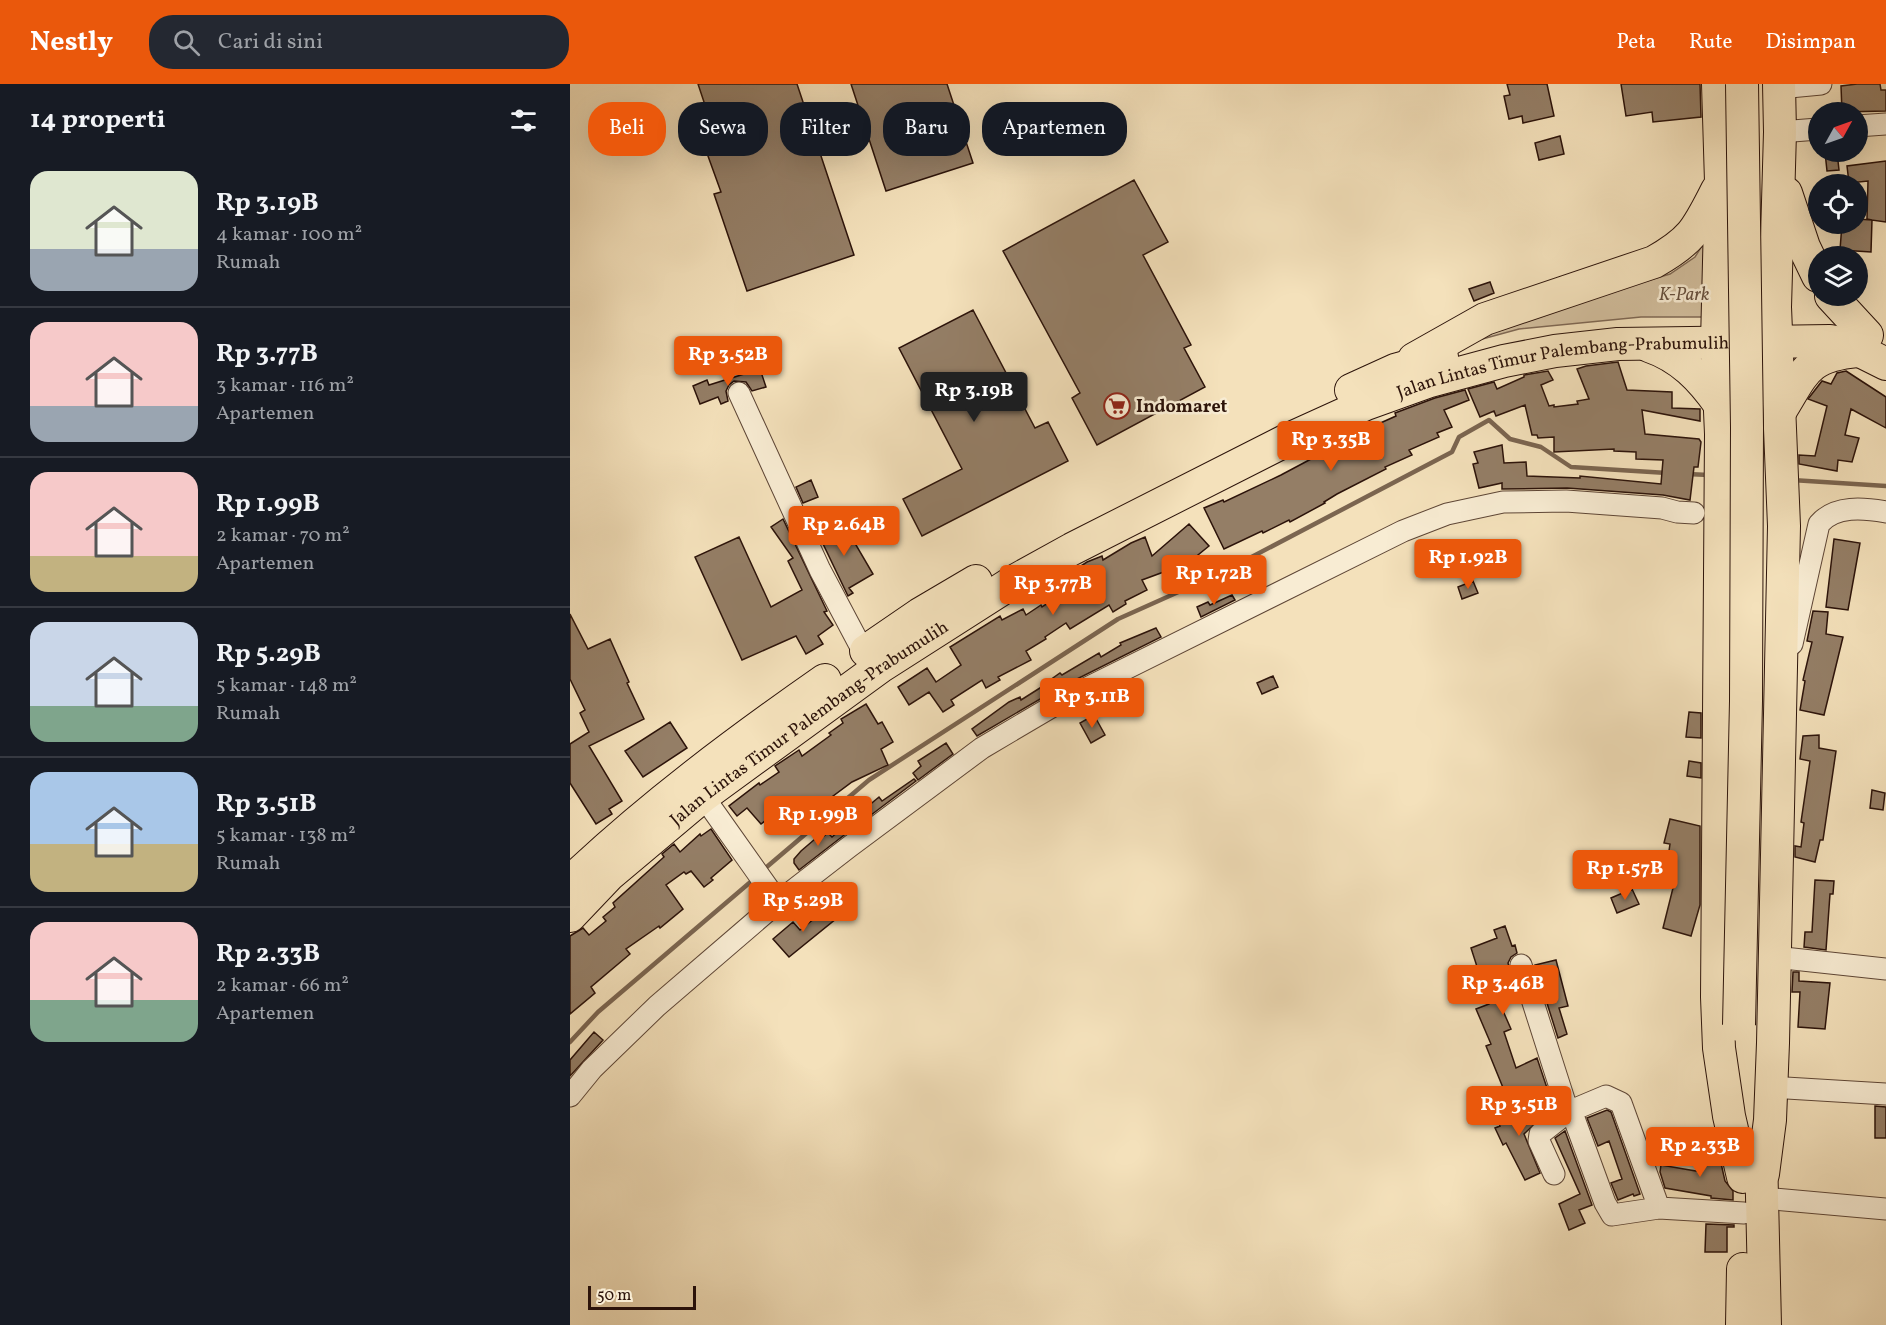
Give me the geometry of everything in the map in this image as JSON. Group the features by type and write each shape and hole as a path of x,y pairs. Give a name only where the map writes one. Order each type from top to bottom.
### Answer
{"highway":[{"path":"1718,84 1720,182 1717,334 1721,420 1717,997 1719,1048 1729,1116 1753,1190"},
{"path":"1742,84 1747,463 1747,1024 1753,1190 1765,1325"},
{"path":"1747,1024 1764,703 1765,423 1772,85"},
{"path":"1772,85 1794,223 1808,256"},
{"path":"1742,1325 1753,1190 1770,1120 1772,1087 1784,526 1781,420 1782,335 1776,224 1780,146"},
{"path":"1395,370 1485,319 1654,262 1688,240 1697,228 1720,182"},
{"path":"1839,306 1875,349"},
{"name":"Jalan Lintas Timur Palembang-Prabumulih","path":"570,882 703,796 780,725 864,653 920,614 1014,558 1114,506 1395,370 1452,354 1533,338 1603,331 1782,335 1875,349"},
{"name":"Jalan Lintas Timur Palembang-Prabumulih","path":"570,916 609,875 621,850 644,815 736,742 780,725 880,667 1016,580 1082,544 1280,444 1366,404 1430,381 1555,351 1642,344 1717,334"},
{"path":"1642,344 1663,351 1692,370 1721,420"},
{"path":"1781,420 1810,367 1821,358 1834,353 1875,349"}],"street":[{"path":"1772,85 1821,84"},
{"path":"1868,125 1886,124"},
{"path":"1780,146 1808,133"},
{"path":"739,393 820,570 864,653"},
{"path":"570,1096 592,1069 657,1006 778,902 982,748 1065,699 1403,531 1447,514 1503,502 1566,501 1662,508 1694,513"},
{"path":"1780,701 1819,524 1834,512 1850,509 1886,512"},
{"path":"703,796 778,902"},
{"path":"1775,957 1886,969"},
{"path":"1521,965 1570,1111 1612,1215 1753,1190 1886,1209"},
{"path":"1772,1087 1886,1094"},
{"path":"1554,1174 1539,1141 1540,1134 1570,1111 1606,1096 1622,1103 1659,1208"}],"green space":[{"name":"K-Park","path":"1712,230 1708,317 1641,317 1519,329 1453,347 1602,294 1670,274 1695,257"}],"building":[{"path":"698,84 797,84 803,102 780,102 780,156 821,156 854,255 747,291 714,194 721,192 708,156 768,156 768,102 704,102"},
{"path":"851,84 947,84 953,102 883,102 883,156 970,156 970,154 973,163 886,191 871,145 871,102 857,102"},
{"path":"1507,84 1547,84 1554,116 1523,123 1522,116 1509,119 1504,96 1510,95"},
{"path":"1621,84 1700,84 1701,117 1653,122 1652,112 1626,116"},
{"path":"1880,84 1881,90 1886,90 1886,111 1868,111 1868,102 1842,102 1841,86"},
{"path":"1560,136 1564,154 1539,160 1535,143"},
{"path":"1886,161 1886,222 1868,219 1868,174 1848,174 1847,166"},
{"path":"1826,162 1838,162 1839,170 1827,171"},
{"path":"1134,180 1168,242 1143,255 1191,345 1184,348 1205,387 1097,445 1072,398 1080,393 1003,251"},
{"path":"1868,220 1872,220 1871,252 1868,252 1868,246 1840,246 1841,234 1868,234"},
{"path":"1490,282 1494,293 1474,301 1469,289"},
{"path":"973,310 1035,428 1048,422 1068,461 922,536 903,499 962,469 899,348"},
{"path":"1618,362 1627,390 1672,392 1672,408 1700,409 1700,421 1642,410 1645,434 1699,439 1701,442 1698,467 1694,467 1690,500 1663,495 1567,488 1502,489 1502,483 1479,488 1473,464 1478,463 1474,452 1502,445 1504,463 1526,462 1527,476 1580,478 1580,476 1661,484 1663,460 1636,459 1636,452 1614,451 1614,449 1554,452 1554,437 1538,438 1537,435 1532,435 1525,405 1496,416 1494,411 1480,417 1468,389 1494,382 1497,389 1524,375 1548,371 1553,380 1541,385 1549,406 1578,404 1577,401 1589,399 1577,369"},
{"path":"760,369 766,387 752,391 746,382 734,381 726,391 728,401 721,404 718,397 700,404 693,386 707,380 709,385"},
{"path":"1846,371 1886,397 1886,428 1851,409 1845,435 1859,438 1852,462 1838,460 1837,471 1799,464 1799,455 1815,456 1827,406 1808,399 1822,381 1831,384 1837,373"},
{"path":"1465,390 1469,400 1444,410 1452,427 1437,433 1439,437 1409,450 1412,455 1385,467 1386,469 1290,522 1289,520 1263,533 1262,531 1224,549 1204,508 1223,500 1224,502 1281,475 1358,433 1396,416 1395,413"},
{"path":"811,480 818,497 803,503 796,487"},
{"path":"783,519 827,611 824,612 833,625 818,636 823,644 806,654 796,636 742,660 695,557 739,537 771,607 802,590 788,561 793,558 771,527"},
{"path":"826,519 837,540 849,533 873,574 849,588 853,593 848,596 814,525"},
{"path":"1189,524 1209,546 1188,563 1142,580 1147,590 1125,601 1126,604 1113,612 1109,605 1070,629 1066,623 1026,651 1031,660 998,677 1000,680 986,688 982,680 951,700 954,705 943,712 929,692 909,705 898,687 927,668 936,682 961,665 950,647 1000,616 1002,620 1023,609 1026,615 1041,605 1042,607 1068,590 1061,579 1087,562 1102,556 1103,560 1145,537 1152,556"},
{"path":"1834,539 1860,543 1848,610 1826,607"},
{"path":"1473,581 1478,593 1462,599 1458,587"},
{"path":"1232,595 1235,600 1201,617 1197,607 1208,602 1210,605"},
{"path":"1813,611 1828,612 1826,634 1843,637 1824,715 1800,710 1805,681 1803,680 1812,642 1807,641"},
{"path":"570,614 588,649 610,639 644,719 589,746 622,801 609,809 612,814 596,824 570,783 570,744 589,732 580,713 585,710 570,679"},
{"path":"1156,628 1161,637 1059,688 977,736 972,729 1009,702 1020,697 1021,700 1060,673 1062,675 1099,653 1101,657 1121,645 1120,643"},
{"path":"1273,676 1278,687 1262,694 1257,683"},
{"path":"866,704 878,724 882,722 893,742 881,749 888,765 852,782 817,808 812,801 802,809 795,798 761,824 747,808 737,816 729,806 759,783 760,785 779,772 775,766 799,750 802,756 831,735 829,733 843,723 841,719"},
{"path":"1689,712 1701,713 1701,738 1686,737"},
{"path":"1094,715 1105,735 1091,743 1080,723"},
{"path":"670,722 687,748 643,777 625,751"},
{"path":"1819,735 1819,748 1836,751 1823,840 1820,840 1815,862 1795,857 1795,846 1801,847 1804,823 1801,822 1810,761 1800,759 1803,736"},
{"path":"946,743 953,754 918,780 913,773 921,766 918,761"},
{"path":"1689,761 1701,763 1701,778 1687,776"},
{"path":"914,779 916,781 871,815 866,808 879,797 882,801"},
{"path":"1872,790 1885,793 1883,810 1870,808"},
{"path":"1670,819 1700,826 1700,905 1691,936 1663,928 1674,884 1662,881 1670,844 1664,843"},
{"path":"845,826 852,829 799,870 794,859 801,851 822,833 824,836 828,833 832,837"},
{"path":"711,829 732,860 704,887 691,871 686,874 684,872 666,885 683,909 660,928 659,926 626,949 630,954 591,987 595,993 570,1014 570,936 583,928 589,935 606,921 603,917 615,907 613,903 664,857 662,854 674,844 680,852 700,834 701,836"},
{"path":"1815,880 1834,881 1833,894 1830,894 1826,950 1804,947 1805,932 1812,932"},
{"path":"1632,889 1639,904 1617,913 1611,898"},
{"path":"829,907 837,918 789,957 773,939 793,922 800,930"},
{"path":"1505,926 1517,953 1508,963 1514,984 1503,986 1505,992 1496,995 1511,1029 1504,1032 1516,1068 1537,1058 1548,1091 1532,1097 1528,1088 1506,1095 1486,1046 1491,1044 1476,1009 1489,1004 1471,948 1497,938 1494,930"},
{"path":"1556,960 1568,1006 1559,1008 1567,1034 1558,1038 1535,965"},
{"path":"1793,972 1799,972 1799,981 1830,983 1825,1029 1798,1027 1800,992 1792,992"},
{"path":"594,1032 603,1040 570,1076 570,1060"},
{"path":"1542,1104 1545,1114 1524,1134 1540,1173 1525,1180 1506,1143 1503,1145 1495,1128 1500,1126 1493,1113 1505,1107 1511,1119"},
{"path":"1875,1106 1886,1107 1886,1138 1875,1138"},
{"path":"1607,1110 1611,1112 1640,1194 1634,1196 1633,1194 1618,1200 1611,1183 1622,1179 1609,1141 1598,1146 1587,1118"},
{"path":"1565,1131 1592,1205 1579,1210 1585,1223 1569,1230 1559,1204 1580,1194 1555,1138"},
{"path":"1702,1149 1718,1150 1725,1181 1733,1191 1733,1200 1711,1198 1711,1196 1665,1188 1660,1172 1661,1165 1702,1172"},
{"path":"1706,1224 1734,1225 1734,1227 1727,1227 1727,1252 1705,1252"}],"waterway":[{"path":"762,871 869,780 1118,619 1223,572 1452,452 1459,437 1489,420 1510,439 1541,447 1571,467 1667,473"},
{"path":"1687,474 1709,475"},
{"path":"1792,480 1886,486"},
{"path":"570,1042 598,1012 754,879"}],"place":[{"name":"Indomaret","path":"1117,406"}]}
